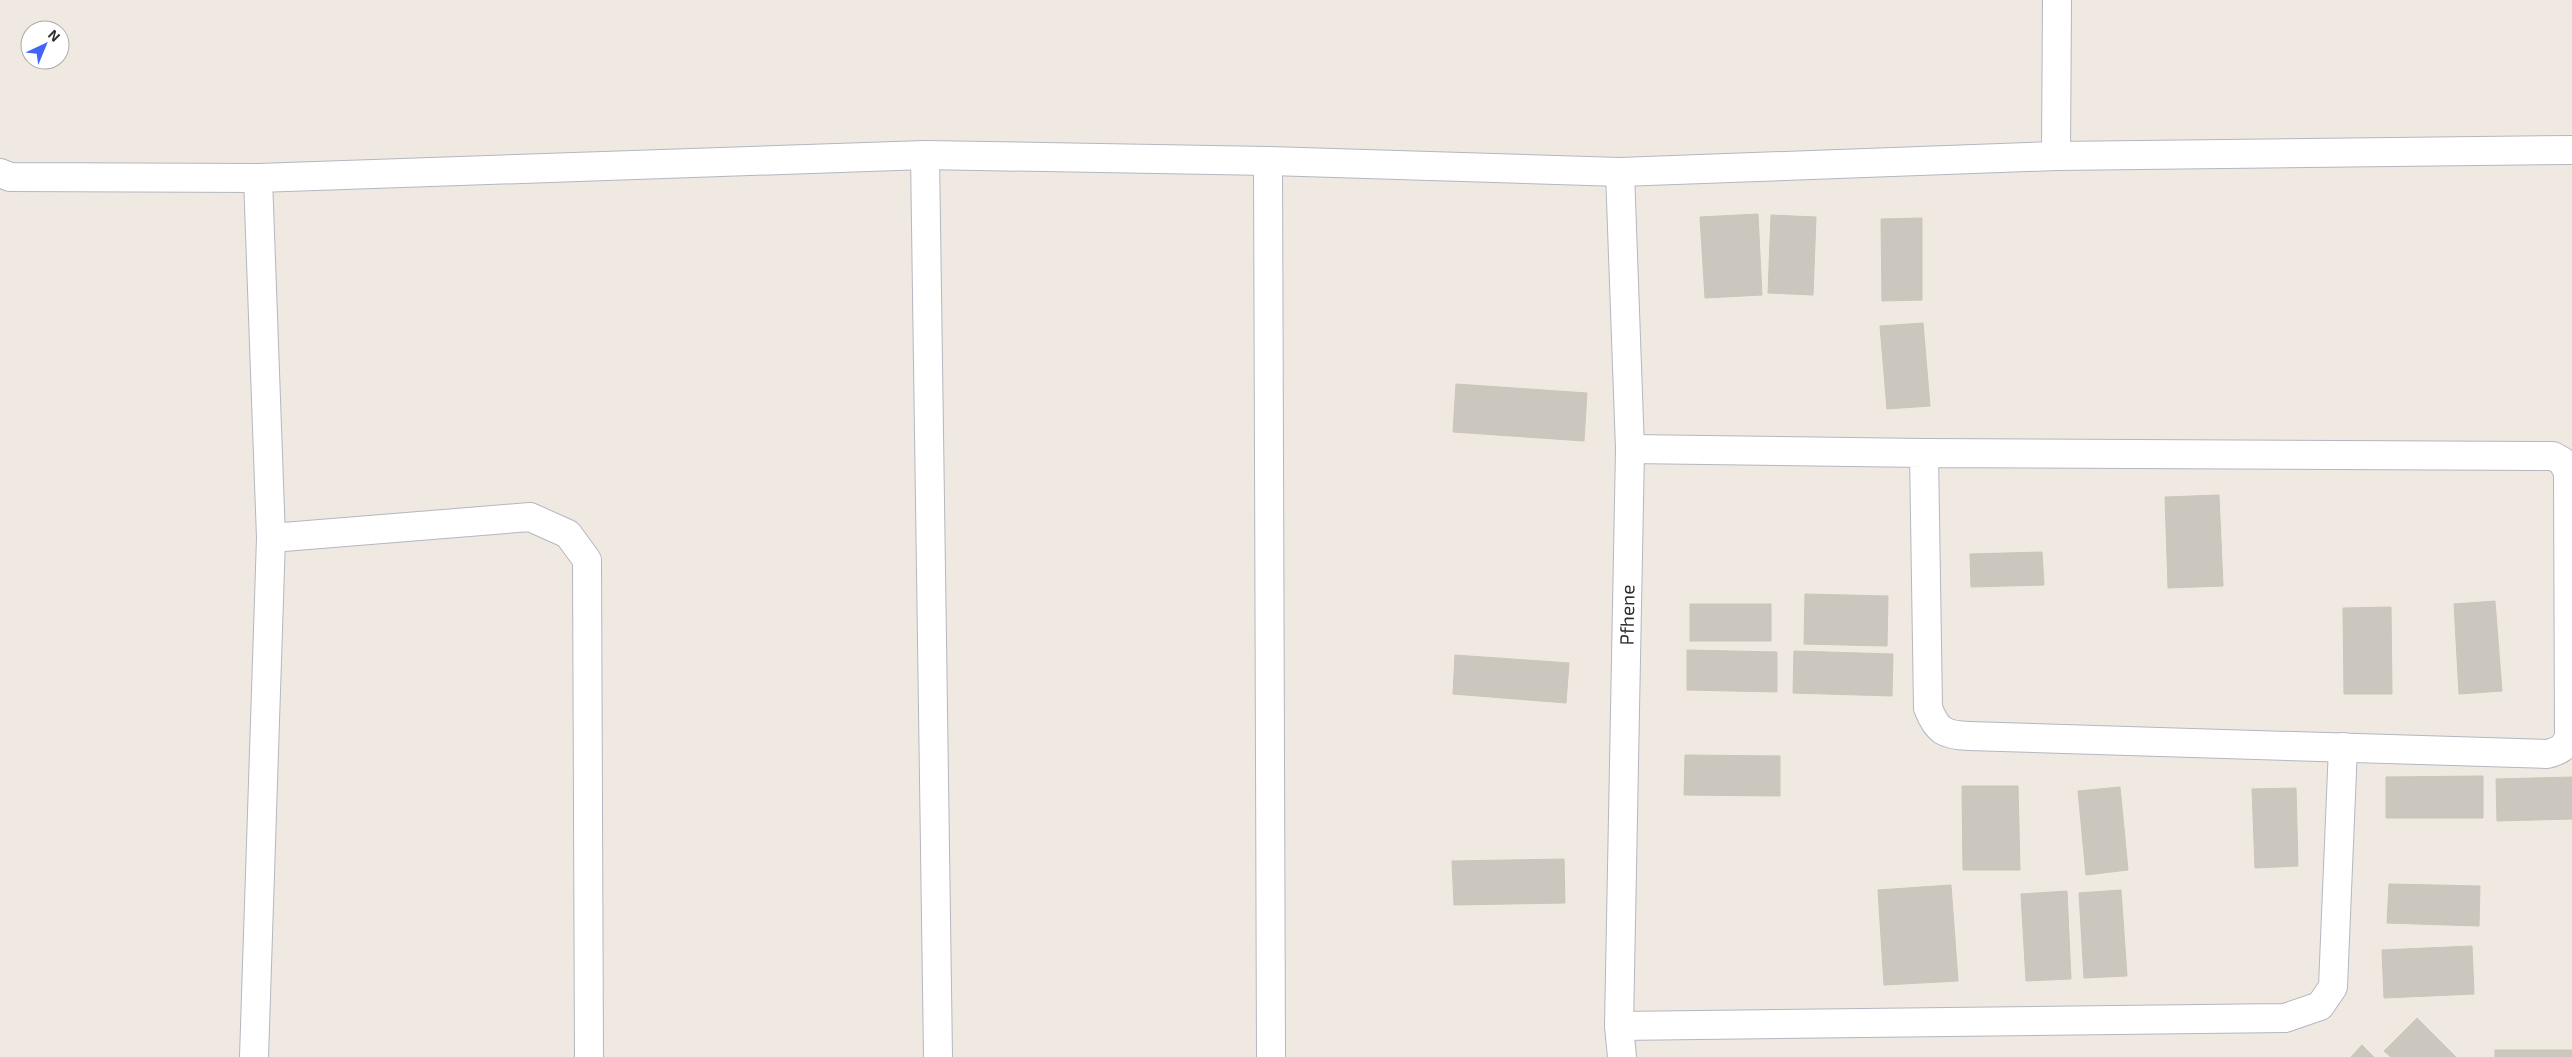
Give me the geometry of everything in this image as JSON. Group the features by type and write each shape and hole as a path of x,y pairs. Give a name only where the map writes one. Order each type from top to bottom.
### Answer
{"street":[{"path":"2056,0 2056,156"},
{"path":"0,173 10,177 258,178 925,155 1268,161 1620,172 2056,156 2572,150"},
{"path":"925,155 938,1057"},
{"path":"1268,161 1271,1057"},
{"name":"Pfhene","path":"1620,172 1630,449 1619,1026 1622,1057"},
{"path":"254,1057 271,538 258,178"},
{"path":"1630,449 1924,454 2543,454 2553,456 2562,461 2568,472 2569,736 2566,745 2559,751 2547,754 1969,736 1943,732 1934,722 1928,708 1924,454"},
{"path":"271,538 530,517 568,534 587,560 589,1057"},
{"path":"1619,1026 2285,1018 2320,1006 2333,987 2343,747"}],"building":[{"path":"1758,214 1762,295 1705,298 1700,217"},
{"path":"1771,215 1816,217 1813,295 1768,293"},
{"path":"1922,218 1922,300 1882,301 1881,219"},
{"path":"1923,323 1930,406 1887,409 1880,326"},
{"path":"1456,384 1587,393 1584,441 1453,432"},
{"path":"2219,495 2223,586 2168,588 2165,497"},
{"path":"2042,552 2044,585 1971,587 1970,554"},
{"path":"1805,594 1888,596 1887,646 1804,644"},
{"path":"2495,601 2502,691 2459,694 2454,604"},
{"path":"1690,604 1771,604 1771,641 1690,641"},
{"path":"2391,607 2392,694 2344,694 2343,608"},
{"path":"1687,650 1777,652 1777,692 1687,690"},
{"path":"1794,651 1893,654 1892,696 1793,693"},
{"path":"1455,655 1569,663 1566,703 1453,694"},
{"path":"1685,755 1780,756 1780,796 1684,795"},
{"path":"2483,776 2483,818 2386,818 2386,777"},
{"path":"2572,777 2572,819 2497,821 2496,779"},
{"path":"1962,786 2018,786 2020,870 1963,870"},
{"path":"2120,787 2128,870 2086,875 2078,791"},
{"path":"2296,788 2298,866 2255,868 2252,789"},
{"path":"1564,859 1565,903 1454,905 1452,861"},
{"path":"2389,884 2480,886 2479,926 2387,923"},
{"path":"1951,885 1958,981 1884,985 1878,890"},
{"path":"2121,890 2127,976 2084,978 2079,893"},
{"path":"2067,891 2071,979 2026,981 2021,894"},
{"path":"2472,946 2474,994 2384,998 2382,950"},
{"path":"2417,1018 2456,1057 2391,1057 2384,1051"},
{"path":"2362,1045 2374,1057 2351,1057"},
{"path":"2495,1050 2572,1050 2572,1057 2495,1057"}]}
